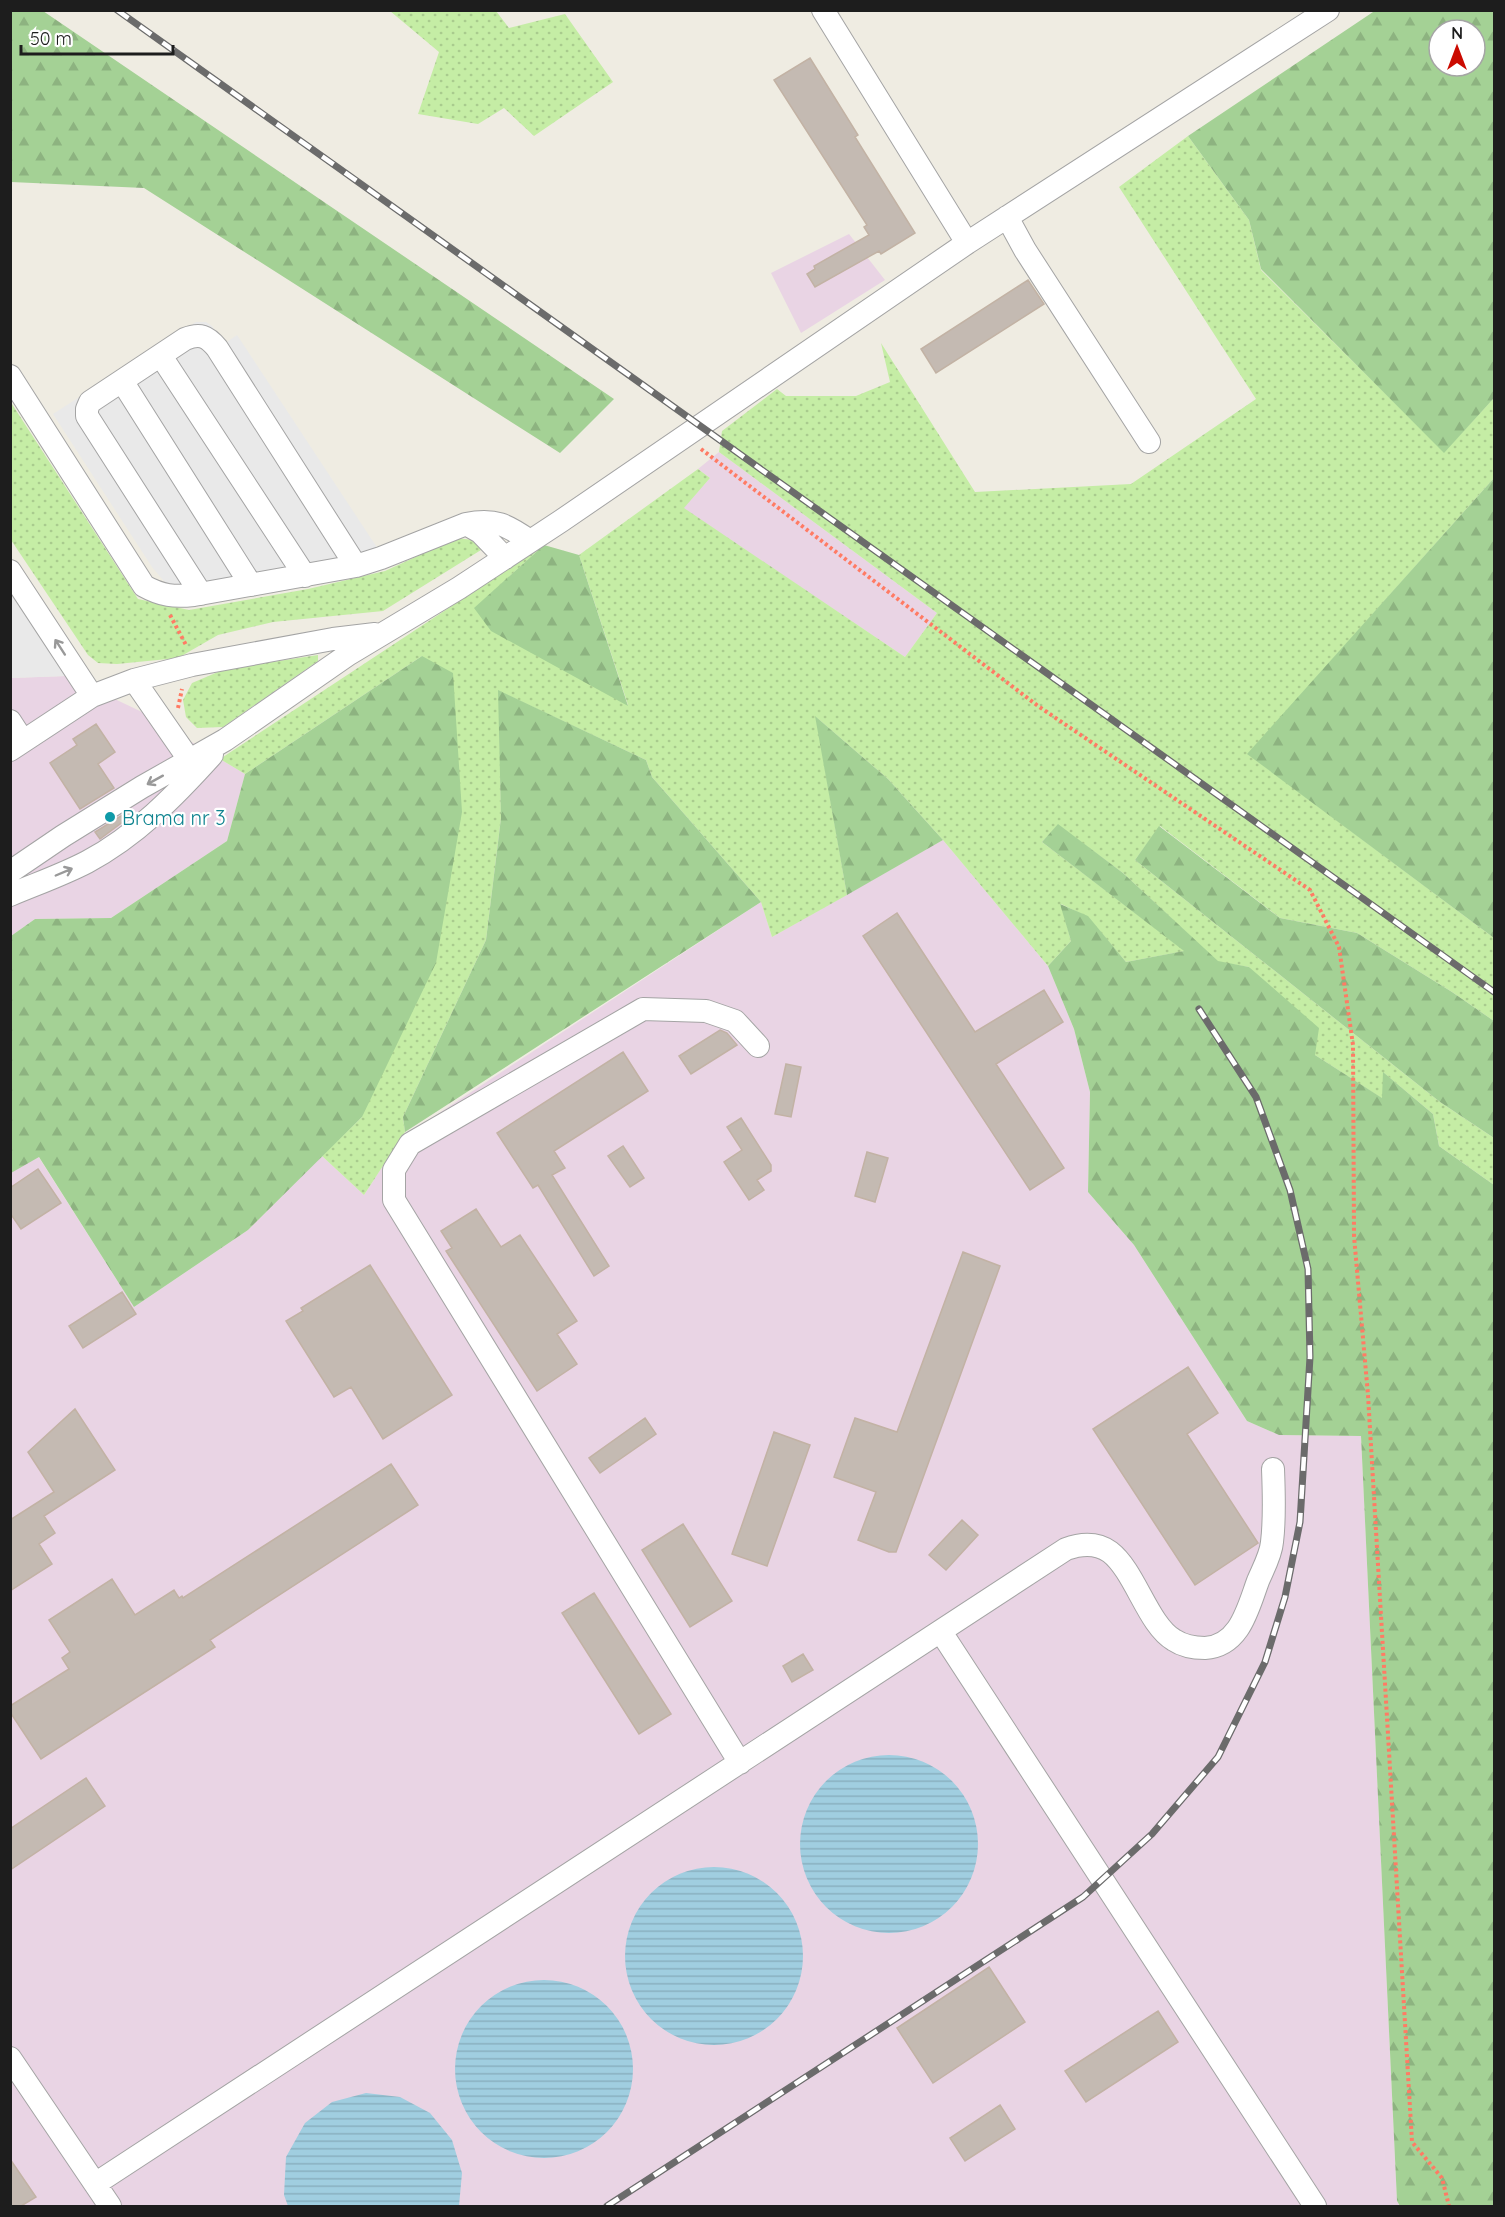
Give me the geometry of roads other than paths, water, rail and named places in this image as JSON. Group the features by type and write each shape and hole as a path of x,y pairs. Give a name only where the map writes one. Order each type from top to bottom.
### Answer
{"street":[{"path":"823,10 967,243"},
{"path":"12,869 63,836 194,766 225,740 349,654 505,558 967,243 1328,10"},
{"path":"1007,217 1025,250 1149,442"},
{"path":"201,594 87,416 90,402 195,335 209,338 356,566"},
{"path":"161,356 305,576"},
{"path":"10,376 144,586 159,594 172,597 201,594 356,566 481,520 500,523 530,541"},
{"path":"122,381 251,585"},
{"path":"466,524 480,532 505,558"},
{"path":"10,571 92,696"},
{"path":"10,721 17,746 92,696 134,680 204,663 333,639 386,632"},
{"path":"134,680 169,727 194,766"},
{"path":"10,895 87,862 138,828 173,798 194,766"},
{"path":"740,1763 394,1200 394,1170 410,1144 643,1009 706,1011 735,1021 758,1046"},
{"path":"95,2184 1066,1549 1080,1544 1107,1549 1118,1558 1161,1627 1173,1639 1196,1648 1220,1644 1230,1638 1238,1630 1272,1546 1273,1469"},
{"path":"941,1632 1315,2206"},
{"path":"10,2058 110,2206"}],"water":[{"path":"889,1755 923,1762 952,1781 971,1810 978,1844 971,1878 952,1907 923,1926 889,1933 855,1926 826,1907 807,1878 800,1844 807,1810 826,1781 855,1762"},
{"path":"714,1867 748,1874 777,1893 796,1922 803,1956 796,1990 777,2019 748,2038 714,2045 680,2038 651,2019 632,1990 625,1956 632,1922 651,1893 680,1874"},
{"path":"544,1980 578,1987 607,2006 626,2035 633,2069 626,2103 607,2132 578,2151 544,2158 510,2151 481,2132 462,2103 455,2069 462,2035 481,2006 510,1987"},
{"path":"366,2093 400,2097 430,2113 452,2140 462,2173 459,2206 288,2206 284,2195 286,2157 305,2123 332,2102"}],"railway":[{"path":"117,10 1494,992"},
{"path":"607,2206 1083,1897 1152,1834 1218,1757 1265,1662 1285,1597 1300,1522 1310,1357 1308,1269 1290,1190 1256,1097 1199,1009"}],"place":[{"name":"Brama nr 3","path":"110,817"}]}
